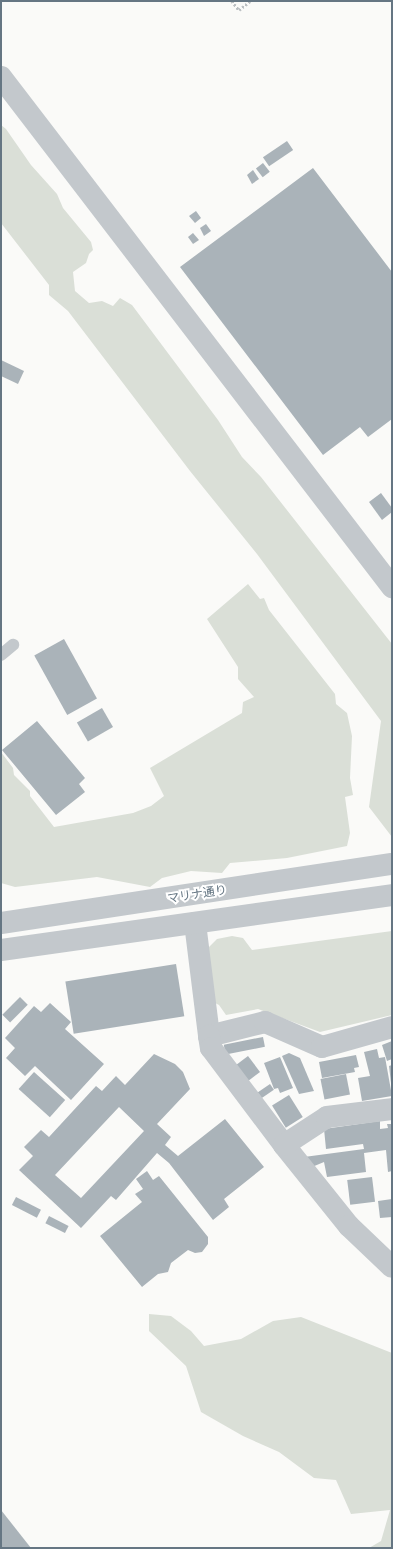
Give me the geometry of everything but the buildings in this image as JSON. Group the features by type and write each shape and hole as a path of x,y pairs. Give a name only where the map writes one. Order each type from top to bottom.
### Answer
{"street":[{"path":"1,77 392,587"},
{"name":"マリナ通り","path":"1,923 392,864"},
{"path":"1,950 392,895"},
{"path":"195,923 211,1048 284,1145 350,1226 392,1267"},
{"path":"209,1036 265,1022 322,1047 392,1027"},
{"path":"284,1145 327,1117 392,1109"}],"lane":[{"path":"1,655 13,645"}],"path":[{"path":"232,1 239,10 250,1"}],"shaded area":[{"path":"1,125 6,129 31,165 57,194 63,208 91,242 93,250 89,254 86,263 73,272 75,291 89,303 102,301 113,306 120,298 132,305 218,420 242,457 261,477 392,644 392,837 369,807 381,721 257,554 190,471 68,311 49,295 49,285 1,223"},
{"path":"248,584 260,599 264,598 269,610 335,694 336,704 347,713 352,736 350,778 353,795 345,797 350,833 347,846 287,858 230,863 222,873 191,871 162,878 150,887 97,877 15,887 1,883 1,752 13,768 14,775 30,791 30,796 54,827 133,813 151,806 164,796 150,768 242,713 243,702 254,697 238,679 238,667 207,619"},
{"path":"392,931 392,1015 320,1032 258,1009 226,1015 219,1005 211,1001 205,951 217,939 232,936 243,938 252,950"},
{"path":"149,1314 171,1316 191,1331 204,1346 241,1339 273,1321 301,1317 392,1353 392,1548 369,1548 381,1541 390,1510 351,1514 336,1480 314,1478 279,1452 243,1436 201,1412 186,1366 149,1331"}]}
